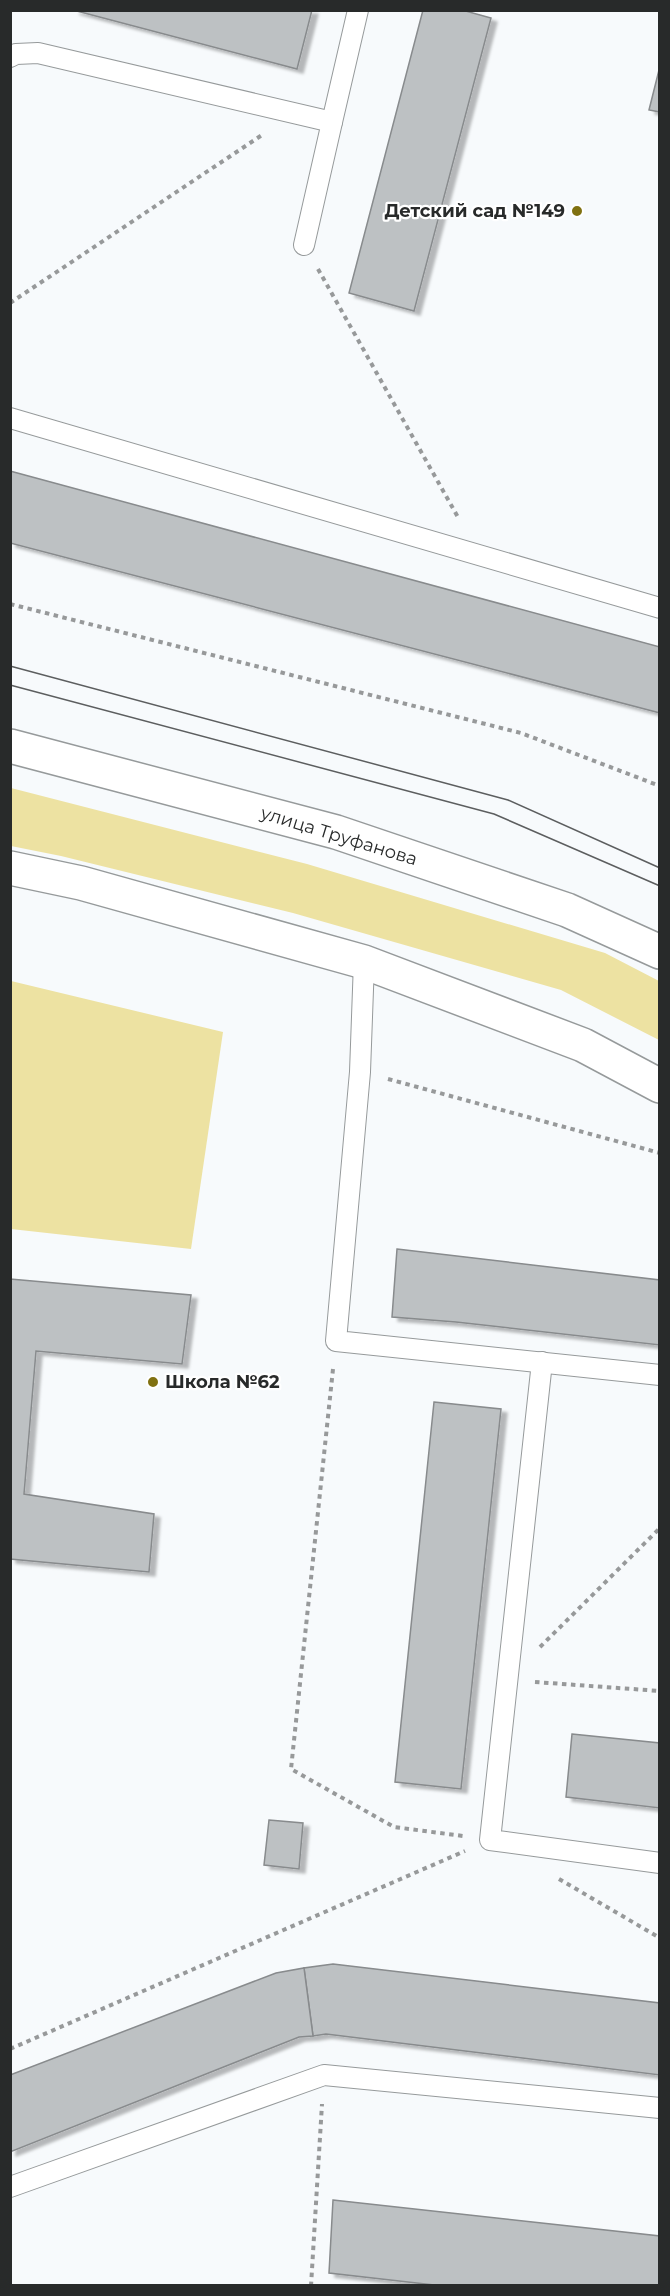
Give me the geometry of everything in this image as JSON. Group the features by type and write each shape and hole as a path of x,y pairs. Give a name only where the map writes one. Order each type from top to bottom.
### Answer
{"street":[{"name":"улица Труфанова","path":"10,746 336,832 567,910 660,952"},
{"path":"10,868 81,883 364,962 583,1045 660,1086"}],"lane":[{"path":"304,245 358,10"},
{"path":"10,57 16,54 38,53 332,122"},
{"path":"10,418 660,608"},
{"path":"364,962 360,1072 336,1341 660,1375"},
{"path":"542,1362 490,1840 660,1863"},
{"path":"10,2187 324,2075 660,2108"}],"path":[{"path":"10,303 295,113"},
{"path":"304,245 479,555"},
{"path":"10,604 521,733 660,786"},
{"path":"360,1072 660,1153"},
{"path":"336,1341 291,1769 394,1827 490,1840"},
{"path":"508,1679 660,1528"},
{"path":"508,1679 660,1691"},
{"path":"10,2049 490,1840"},
{"path":"550,1874 660,1938"},
{"path":"311,2286 324,2075"}],"shaded area":[{"path":"11,788 307,864 605,953 659,981 659,1040 561,990 293,913 61,856 11,846"},
{"path":"11,981 223,1032 191,1249 11,1229"}],"building":[{"path":"73,10 312,10 297,69"},
{"path":"423,10 462,10 491,18 414,311 349,293"},
{"path":"660,66 660,112 649,110"},
{"path":"10,471 660,647 660,713 10,543"},
{"path":"397,1249 660,1280 660,1345 392,1317"},
{"path":"10,1279 191,1295 182,1364 36,1351 24,1494 154,1514 149,1572 10,1559"},
{"path":"434,1402 501,1409 461,1789 395,1782"},
{"path":"572,1734 660,1743 660,1808 566,1797"},
{"path":"269,1820 303,1823 299,1869 264,1865"},
{"path":"333,1964 660,2003 660,2075 326,2034 313,2036 304,1968"},
{"path":"304,1968 313,2036 299,2037 10,2152 10,2075 276,1973"},
{"path":"333,2200 660,2236 660,2286 443,2286 329,2273"}],"tram line":[{"path":"10,666 508,800 660,868"},
{"path":"10,685 494,814 660,886"}],"place":[{"name":"Детский сад №149","path":"577,211"},
{"name":"Школа №62","path":"153,1382"}]}
